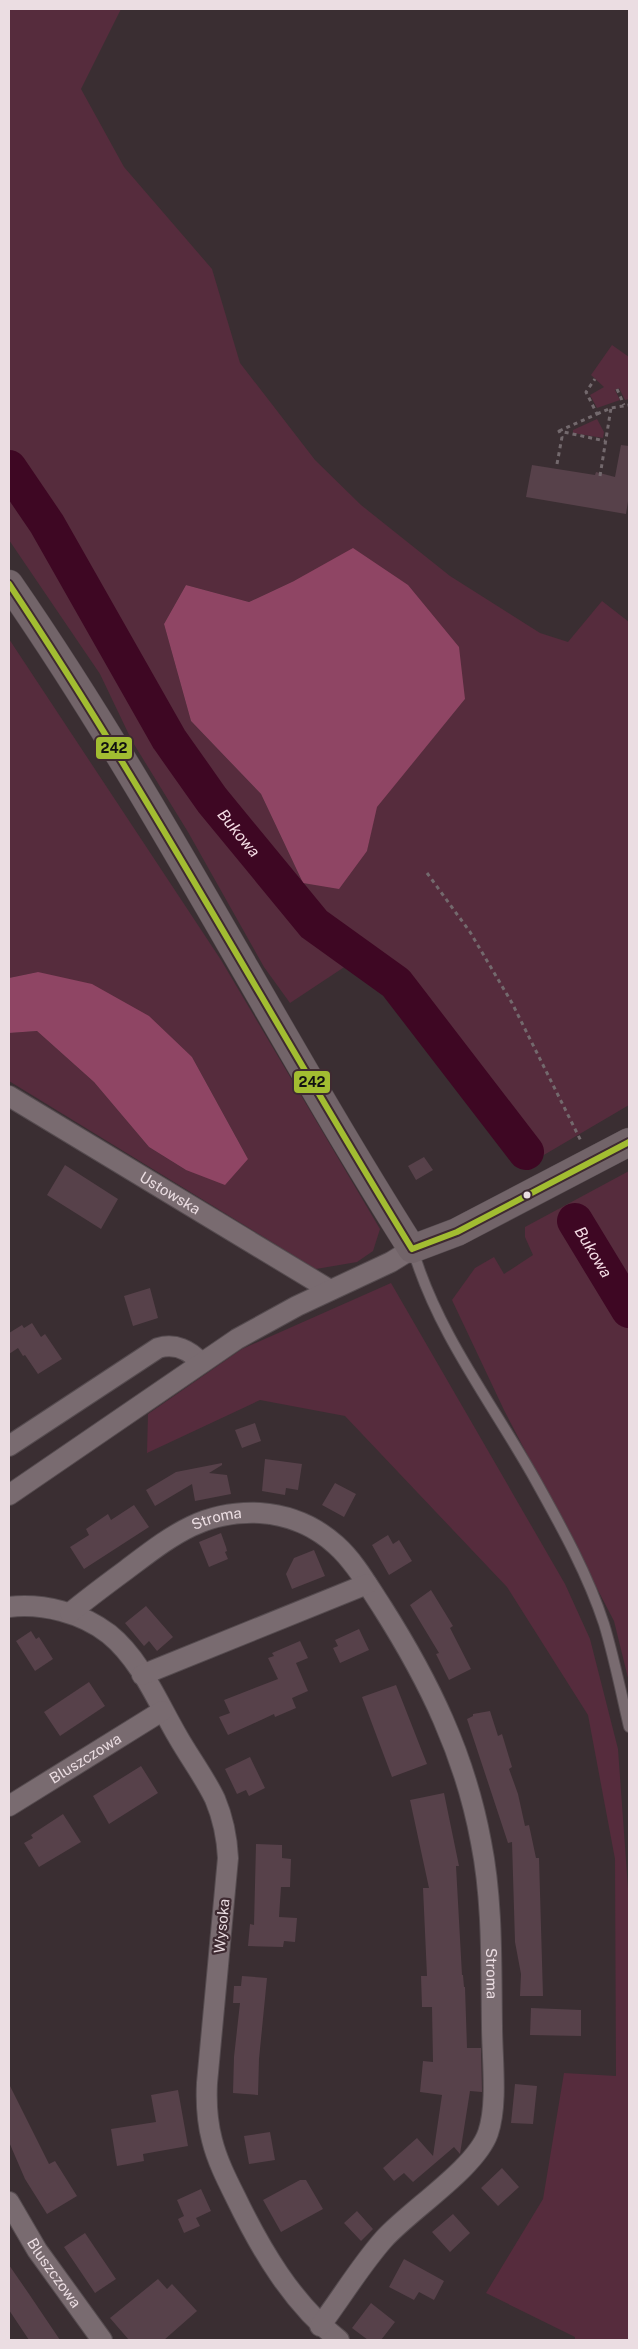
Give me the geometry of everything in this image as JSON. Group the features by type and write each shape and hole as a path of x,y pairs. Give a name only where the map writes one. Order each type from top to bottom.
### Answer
{"street":[{"path":"9,584 46,638 177,849 363,1172 412,1249"},
{"name":"Ustowska","path":"9,1096 330,1290"},
{"path":"9,1495 251,1331 330,1290 391,1262 412,1249 457,1232 629,1142"},
{"path":"9,1446 158,1348 166,1346 181,1348 196,1357 201,1364"},
{"name":"Stroma","path":"70,1614 164,1540 186,1527 218,1517 244,1514 276,1515 290,1518 314,1529 345,1553 406,1645 436,1700 457,1753 476,1815 488,1893 492,2105 488,2133 473,2158 397,2225 381,2242 320,2333"},
{"path":"142,1675 367,1584"},
{"name":"Wysoka","path":"9,1607 45,1607 70,1614 108,1633 126,1651 142,1675 214,1798 227,1846 227,1870 207,2083 206,2103 212,2142 226,2177 253,2232 285,2283 320,2333 339,2340"},
{"name":"Bluszczowa","path":"9,1806 162,1711"},
{"name":"Bluszczowa","path":"9,2202 38,2250 102,2340"}],"lane":[{"path":"412,1249 425,1288 474,1381 537,1483 593,1594 604,1624 629,1726"}],"path":[{"path":"595,379 586,392 597,414"},
{"path":"617,389 624,405"},
{"path":"559,432 611,408 629,405"},
{"path":"600,476 611,408"},
{"path":"559,432 606,441"},
{"path":"557,464 562,437 559,432"},
{"path":"427,873 470,932 512,1003 578,1135"}],"shaded area":[{"path":"9,9 121,9 81,89 124,167 212,269 240,363 315,460 361,505 450,576 540,633 568,642 602,601 629,622 629,1105 537,1159 401,979 367,952 290,1003 264,967 188,832 132,741 100,674 9,540","holes":["294,581 465,699 376,807 367,851 303,883 261,794 191,721 164,624 186,585 249,602"]},
{"path":"612,345 629,357 629,399 625,400 619,388 615,390 620,400 597,408 590,395 604,387 591,375"},
{"path":"597,419 604,432 603,438 573,433 573,430"},
{"path":"353,548 408,585 459,647 465,699 377,807 367,851 339,889 303,883 261,794 191,721 164,624 186,585 249,602 294,581"},
{"path":"9,639 221,960 380,1229 373,1251 357,1262 316,1269 9,1081 9,1033 37,1031 94,1082 149,1147 186,1170 248,1159 192,1057 38,972 9,978"},
{"path":"38,972 92,984 149,1016 192,1057 248,1159 225,1185 186,1170 149,1147 94,1082 37,1031 9,1033 9,978"},
{"path":"629,1171 629,1682 614,1621 504,1410 452,1300 475,1268 494,1257 504,1274 533,1255 525,1237 525,1227"},
{"path":"391,1283 565,1584 590,1639 618,1749 629,1902 629,2340 575,2340 575,2337 486,2293 543,2199 564,2073 616,2076 615,1859 588,1715 507,1587 345,1416 260,1400 147,1453 148,1414 242,1349"}],"building":[{"path":"621,445 629,446 629,495 626,514 526,497 532,465 595,475 596,472 615,477"},
{"path":"424,1157 433,1170 416,1180 408,1166"},
{"path":"65,1165 118,1199 101,1229 47,1195"},
{"path":"150,1288 158,1318 133,1326 124,1296"},
{"path":"32,1323 41,1337 45,1334 62,1359 38,1374 18,1348 9,1354 9,1333 22,1325 24,1328"},
{"path":"255,1423 261,1441 242,1448 235,1430"},
{"path":"265,1459 302,1464 298,1490 286,1488 285,1495 262,1491"},
{"path":"222,1463 222,1465 209,1473 227,1475 231,1494 195,1501 192,1484 155,1506 146,1490 176,1472"},
{"path":"335,1483 356,1494 344,1517 322,1505"},
{"path":"134,1505 149,1527 84,1569 70,1547 89,1535 86,1529 108,1514 111,1520"},
{"path":"221,1533 228,1559 209,1567 199,1542"},
{"path":"388,1535 393,1544 399,1540 412,1561 389,1575 372,1545"},
{"path":"314,1550 325,1576 292,1589 286,1574 294,1558"},
{"path":"431,1590 453,1626 450,1628 471,1669 449,1680 436,1654 439,1653 410,1605"},
{"path":"146,1606 173,1637 157,1651 149,1641 144,1646 125,1623"},
{"path":"359,1629 369,1650 340,1663 333,1648 338,1646 335,1640"},
{"path":"31,1631 36,1639 39,1637 53,1659 35,1671 16,1641"},
{"path":"300,1641 308,1658 296,1663 308,1691 292,1698 296,1708 275,1717 274,1714 228,1735 219,1717 230,1713 224,1700 278,1679 268,1658 274,1656 272,1653"},
{"path":"89,1682 105,1706 60,1736 44,1712"},
{"path":"396,1685 427,1764 392,1777 362,1697"},
{"path":"490,1711 498,1736 502,1734 512,1767 509,1769 518,1794 525,1826 529,1825 536,1858 539,1858 543,1996 520,1996 521,1974 515,1942 512,1842 508,1843 467,1719 473,1716 473,1714"},
{"path":"250,1757 265,1788 249,1796 246,1790 237,1794 225,1769"},
{"path":"141,1766 158,1793 109,1824 93,1796"},
{"path":"444,1793 459,1866 456,1866 462,1975 465,1987 467,2048 481,2048 482,2092 470,2091 460,2154 454,2147 413,2182 404,2173 394,2181 383,2168 417,2138 433,2156 442,2095 420,2092 423,2061 433,2062 432,2007 422,2007 421,1976 427,1976 423,1888 429,1888 410,1800"},
{"path":"63,1814 81,1842 39,1867 24,1843 33,1838 31,1835"},
{"path":"256,1844 282,1845 282,1858 291,1859 290,1887 281,1887 279,1917 297,1918 295,1942 284,1941 283,1947 248,1946 250,1924 254,1925"},
{"path":"242,1976 267,1978 259,2059 258,2095 233,2093 234,2057 240,2003 233,2003 234,1986 241,1986"},
{"path":"531,2008 581,2010 581,2036 530,2035"},
{"path":"9,2084 49,2164 55,2161 77,2196 47,2214 25,2179 9,2142"},
{"path":"515,2084 537,2086 533,2124 511,2123"},
{"path":"178,2090 188,2146 143,2154 144,2161 117,2166 111,2129 156,2122 151,2095"},
{"path":"270,2132 275,2160 249,2164 244,2136"},
{"path":"502,2168 519,2187 498,2206 481,2188"},
{"path":"300,2180 306,2180 323,2209 281,2232 263,2200"},
{"path":"201,2189 211,2211 196,2218 200,2226 184,2233 178,2219 184,2216 177,2200"},
{"path":"357,2211 373,2229 361,2241 344,2223"},
{"path":"453,2214 470,2233 450,2252 432,2232"},
{"path":"85,2233 116,2279 95,2293 64,2247"},
{"path":"404,2259 444,2281 434,2300 419,2292 414,2300 389,2287"},
{"path":"9,2265 60,2340 29,2340 9,2310"},
{"path":"158,2279 167,2289 172,2284 197,2311 164,2340 129,2340 110,2318"},
{"path":"371,2303 395,2322 381,2340 368,2340 352,2328"}],"waterway":[{"name":"Bukowa","path":"9,468 47,524 169,739 212,800 314,924 396,983 526,1152"},
{"name":"Bukowa","path":"575,1221 629,1310"}],"transit line":[{"name":"242","path":"9,584 114,748 412,1249"},
{"name":"242","path":"412,1249 457,1232 629,1142"}]}
